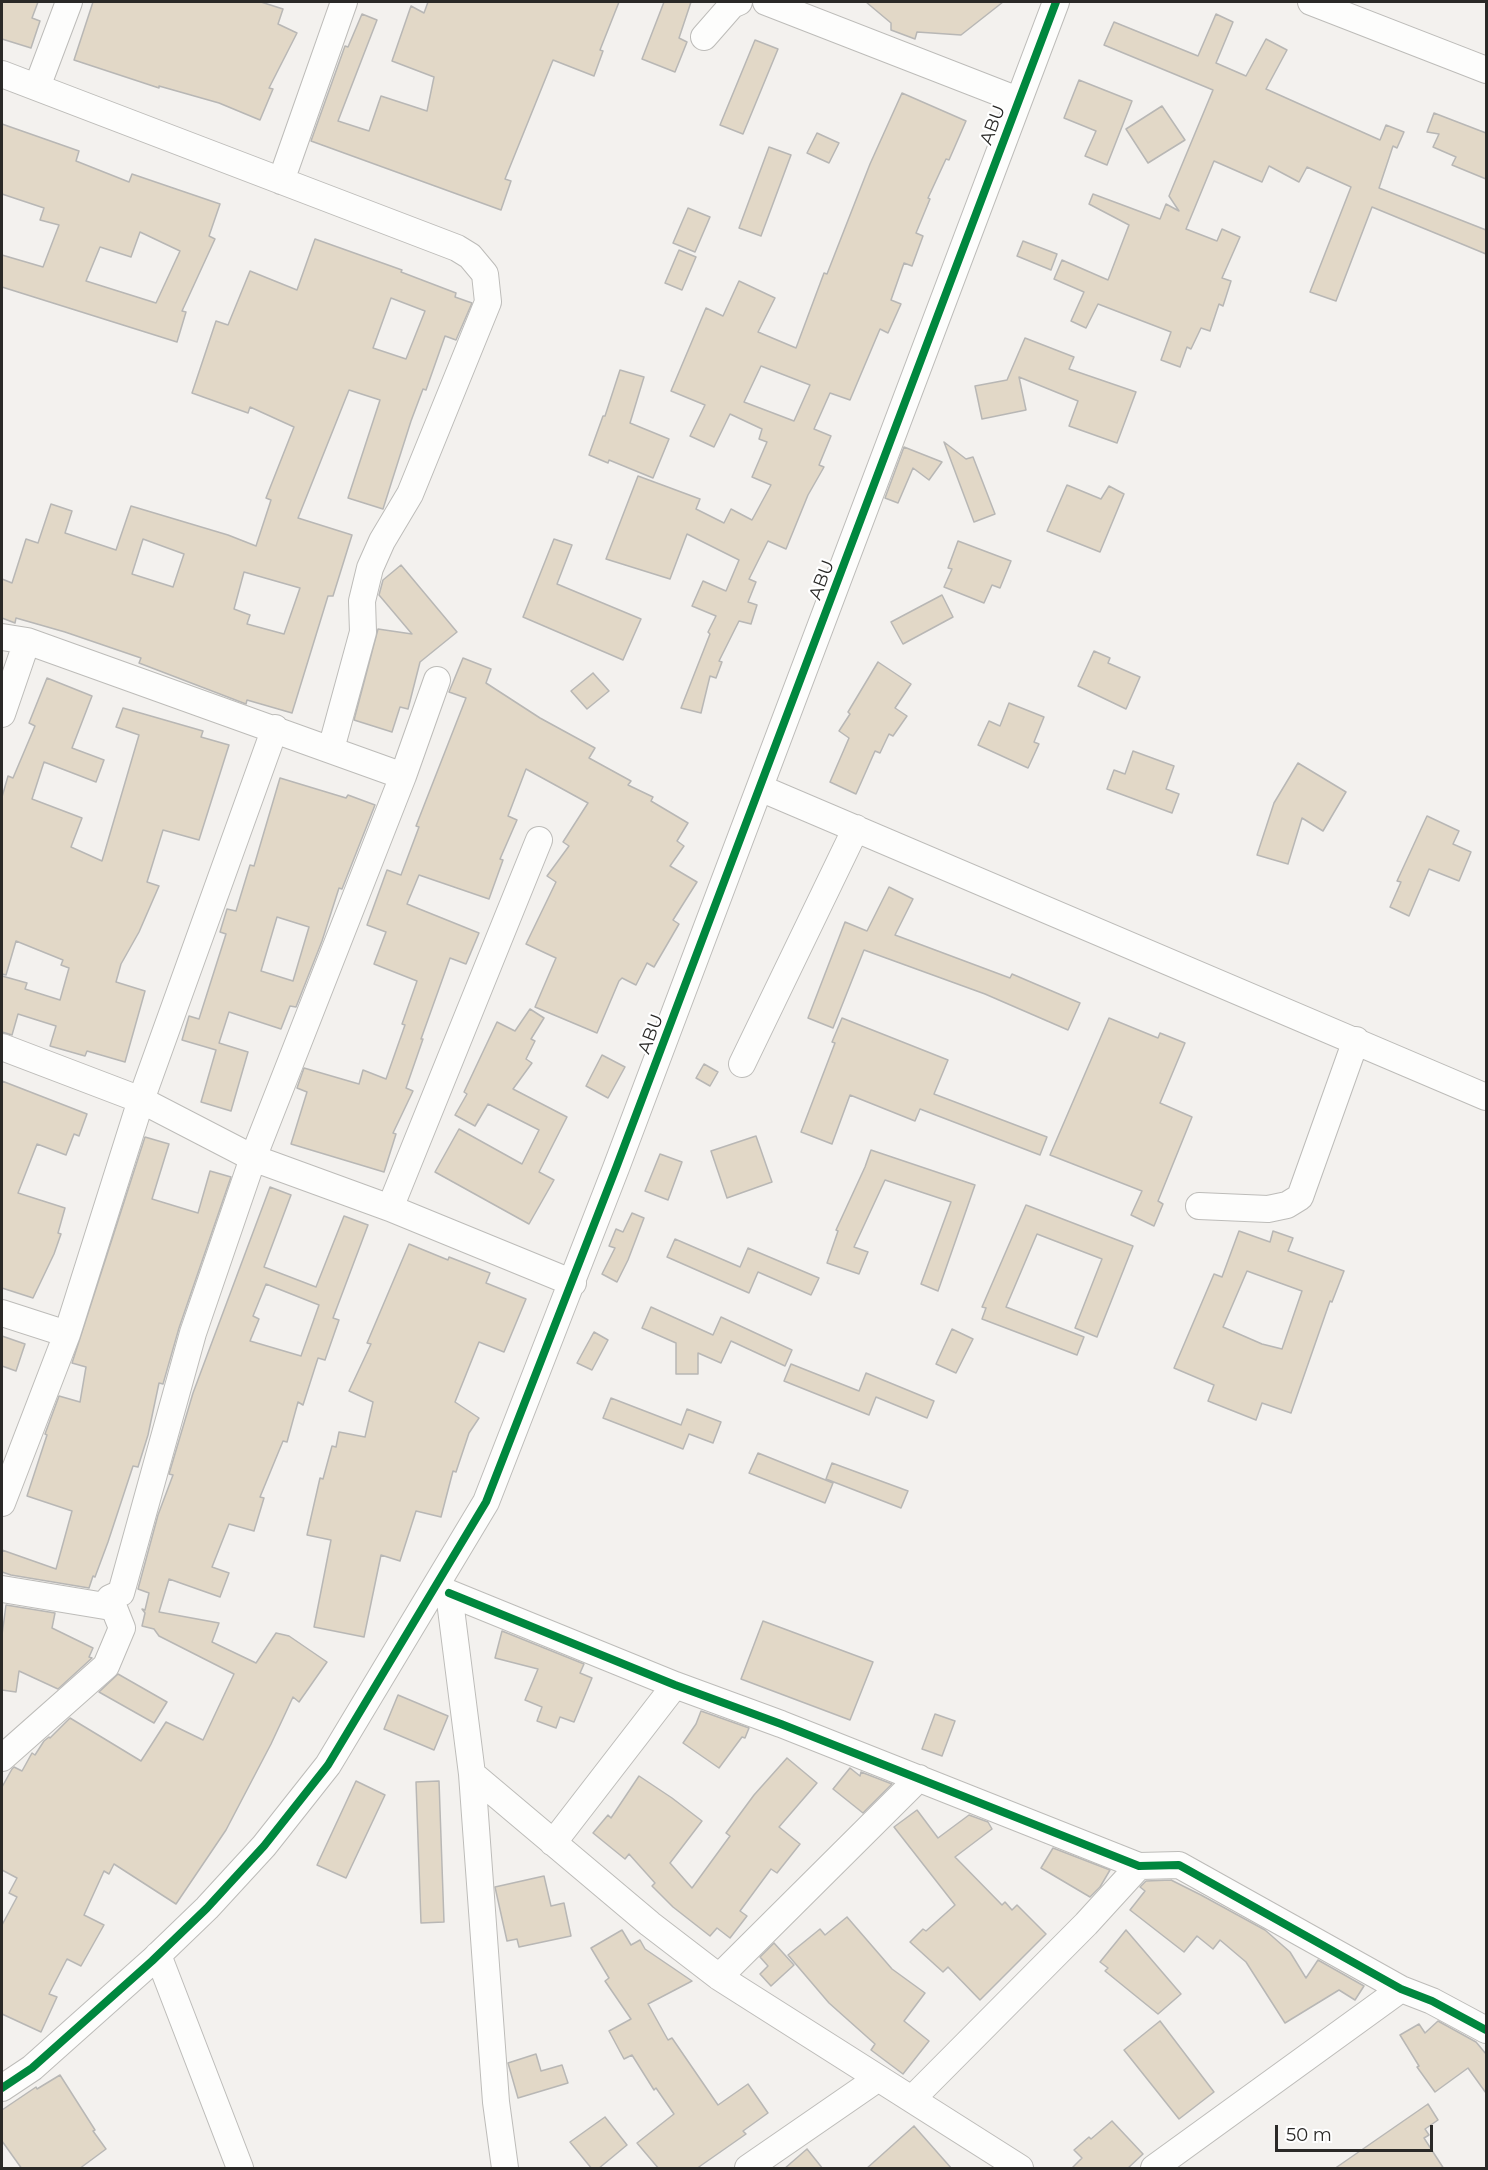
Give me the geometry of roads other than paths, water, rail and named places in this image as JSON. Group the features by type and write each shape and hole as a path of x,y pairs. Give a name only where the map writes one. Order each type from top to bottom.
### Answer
{"street":[{"path":"37,87 69,2"},
{"path":"281,181 344,2"},
{"path":"704,38 732,5 739,2"},
{"path":"766,2 1018,100"},
{"name":"ABU","path":"2,2088 32,2068 158,1955 207,1908 264,1846 328,1765 441,1591 486,1502 573,1282 1056,2"},
{"path":"1311,2 1486,70"},
{"path":"2,74 457,248 470,256 484,274 488,302 410,494 382,541 370,568 362,601 363,632 331,749"},
{"path":"2,637 27,641 275,728 403,776"},
{"path":"2,714 27,641"},
{"path":"2,1589 105,1606 110,1598 121,1593 194,1333 253,1158 403,776 437,680"},
{"path":"2,1503 67,1334 141,1100 275,728"},
{"path":"760,788 1486,1097"},
{"path":"742,1064 856,828"},
{"path":"390,1208 539,840"},
{"path":"1199,1206 1268,1209 1287,1205 1300,1197 1356,1040"},
{"path":"2,1047 141,1100 253,1158 390,1208 573,1282"},
{"path":"2,1313 67,1334"},
{"path":"441,1591 1139,1866 1179,1865 1401,1989 1432,2001 1486,2030"},
{"path":"441,1591 472,1774 496,2102 505,2169"},
{"path":"2,1758 106,1666 122,1628 110,1598"},
{"path":"553,1843 675,1684"},
{"path":"472,1774 650,1924 719,1977 1020,2169"},
{"path":"719,1977 918,1778"},
{"path":"912,2100 1086,1924 1139,1866"},
{"path":"158,1955 240,2169"},
{"path":"1154,2169 1401,1989"},
{"path":"748,2169 877,2079"}]}
